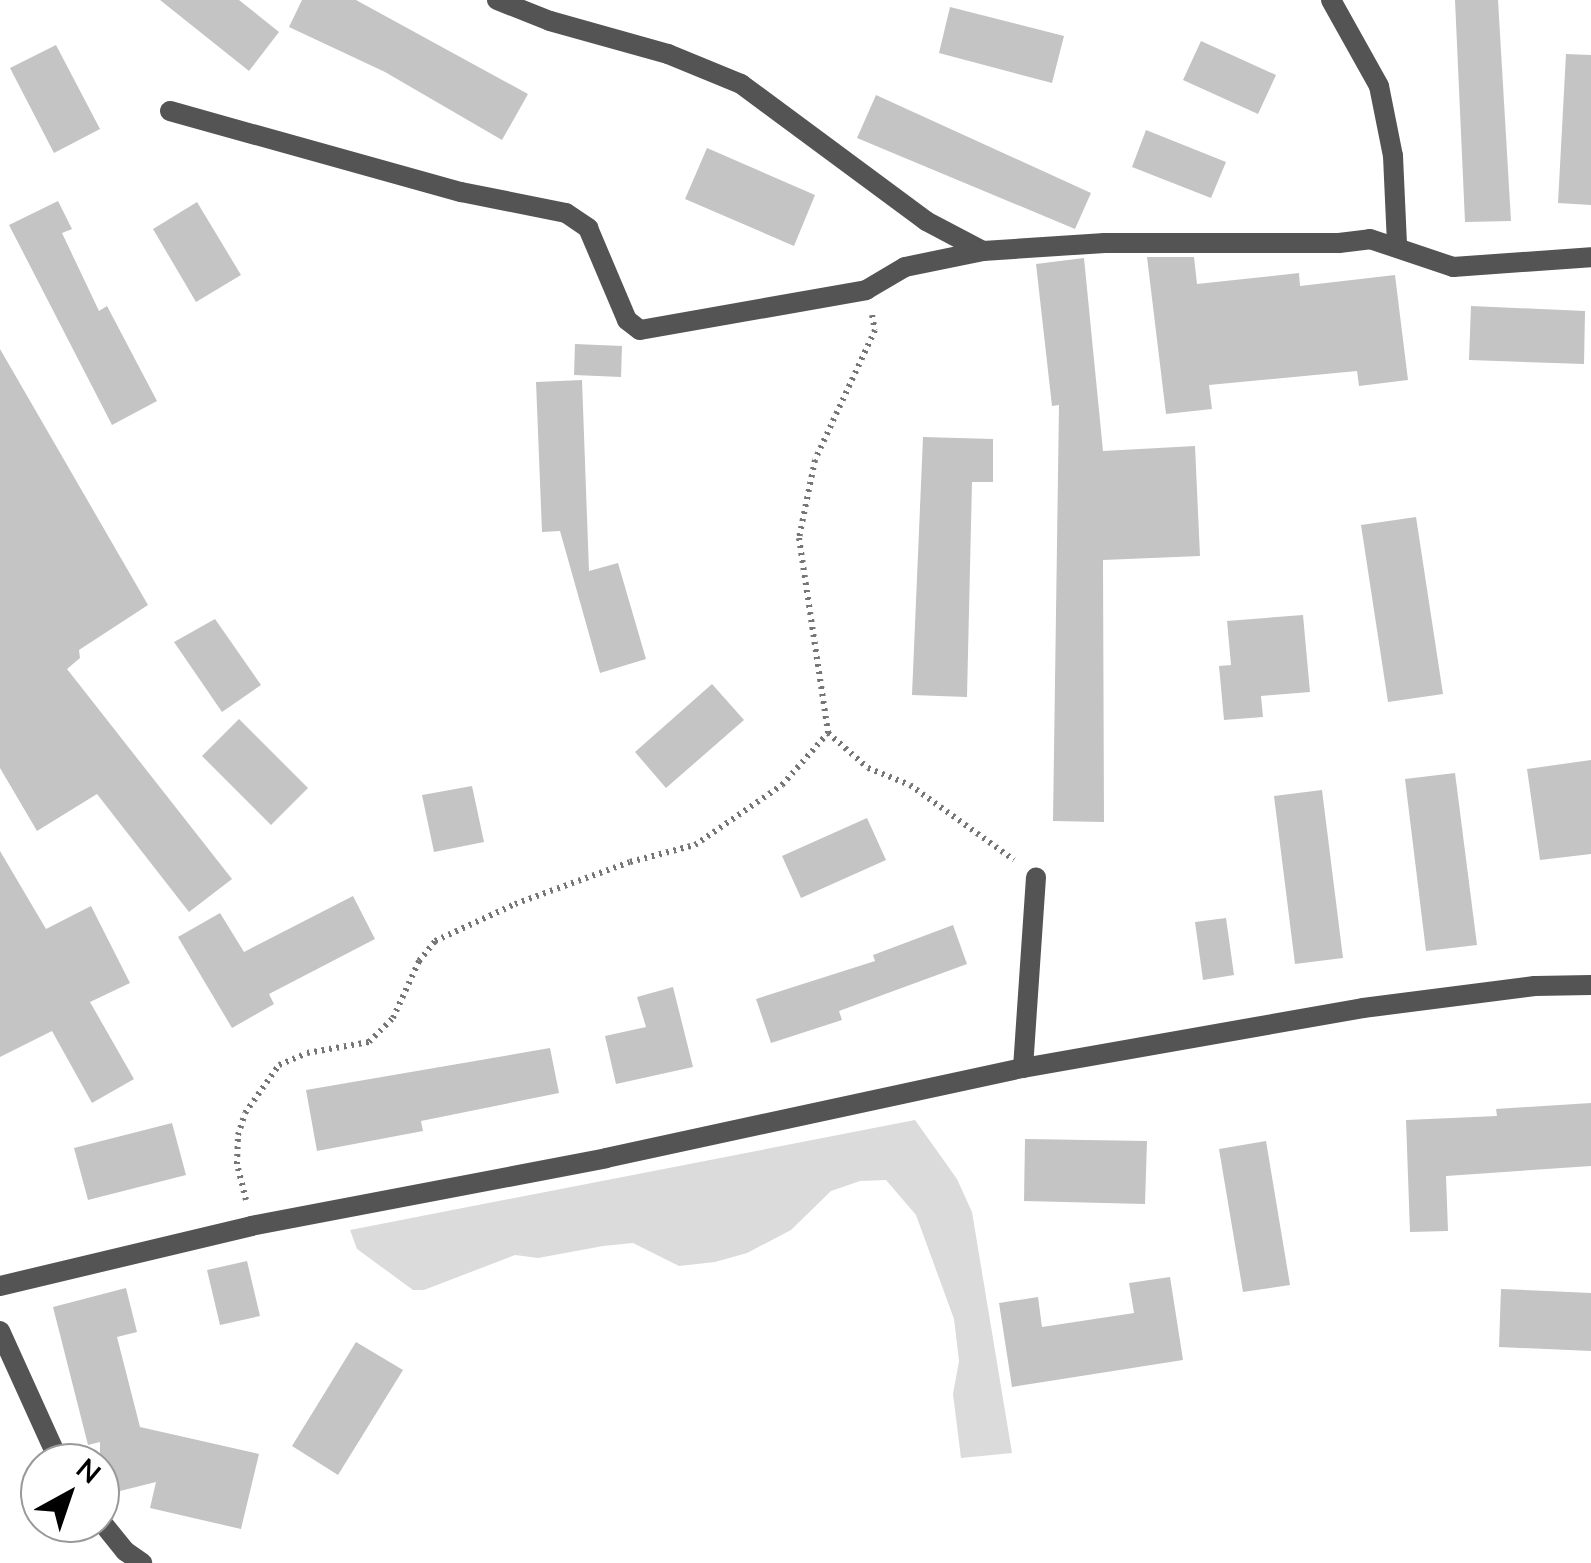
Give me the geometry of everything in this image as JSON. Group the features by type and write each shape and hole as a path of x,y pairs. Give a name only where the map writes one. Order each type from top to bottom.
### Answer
{"street":[{"path":"497,0 550,21 668,54 741,84 926,221 984,251"},
{"path":"1331,0 1379,86 1393,156 1397,246"},
{"path":"170,111 460,192 566,213 588,228 627,320 640,330 866,290 905,267 984,251 1105,242 1339,243 1370,239 1453,267 1591,257"},
{"path":"1022,1068 1036,877"},
{"path":"0,1286 251,1226 606,1158 1022,1068 1363,1008 1535,986 1591,985"},
{"path":"0,1330 51,1443"},
{"path":"119,1543 142,1563"}],"path":[{"path":"866,290 875,330 815,460 800,538 828,734 868,768 910,785 1036,877"},
{"path":"251,1226 238,1164 238,1135 245,1112 279,1066 306,1053 369,1042 393,1018 419,961 435,941 515,904 630,862 695,845 782,785 828,734"}],"shaded area":[{"path":"915,1120 957,1179 972,1212 1012,1453 961,1458 953,1394 959,1361 954,1319 916,1215 886,1180 860,1181 831,1191 791,1230 747,1253 715,1262 679,1266 633,1243 538,1258 515,1255 424,1290 413,1290 357,1249 350,1230"}],"building":[{"path":"160,0 239,0 279,32 249,71"},
{"path":"302,0 356,0 528,94 502,140 385,72 289,27"},
{"path":"1455,0 1498,0 1511,221 1465,222"},
{"path":"950,7 1064,36 1052,83 939,53"},
{"path":"1201,41 1276,75 1258,114 1183,80"},
{"path":"56,45 100,129 54,153 10,68"},
{"path":"1566,54 1591,55 1591,205 1558,203"},
{"path":"876,95 1091,193 1075,229 857,138"},
{"path":"1146,130 1226,162 1211,198 1132,167"},
{"path":"707,148 815,195 794,246 685,199"},
{"path":"58,201 72,229 62,233 99,311 107,306 157,401 112,425 9,225"},
{"path":"197,202 241,275 196,302 153,229"},
{"path":"1147,257 1194,257 1197,284 1299,273 1300,286 1395,275 1408,380 1359,386 1357,371 1209,385 1212,409 1166,414"},
{"path":"1084,258 1103,451 1195,446 1200,556 1103,560 1104,822 1053,821 1059,405 1052,406 1036,264"},
{"path":"1471,306 1585,311 1584,364 1469,360"},
{"path":"575,344 622,346 621,377 574,375"},
{"path":"0,349 148,605 79,650 80,658 67,669 232,879 189,912 97,794 37,831 0,768"},
{"path":"582,380 589,571 618,563 646,659 600,673 560,531 542,532 536,382"},
{"path":"923,437 993,439 993,482 972,482 967,697 912,695"},
{"path":"1416,517 1443,694 1388,702 1361,525"},
{"path":"1303,615 1310,692 1261,696 1263,717 1224,720 1219,666 1231,665 1227,621"},
{"path":"215,619 261,685 222,712 174,642"},
{"path":"712,684 744,720 666,788 635,752"},
{"path":"239,719 308,788 271,825 202,756"},
{"path":"1591,760 1591,854 1540,860 1527,769"},
{"path":"1455,773 1477,945 1426,951 1405,779"},
{"path":"472,786 484,842 434,852 422,795"},
{"path":"1322,790 1343,958 1295,964 1274,796"},
{"path":"867,818 886,860 801,898 782,856"},
{"path":"0,851 46,929 91,906 130,983 90,1002 134,1079 92,1103 52,1031 0,1057"},
{"path":"353,896 375,939 269,994 274,1004 232,1028 178,937 220,913 244,952"},
{"path":"1226,918 1234,975 1203,980 1195,922"},
{"path":"953,925 967,964 839,1011 842,1020 771,1043 756,999 875,961 873,955"},
{"path":"673,987 693,1067 616,1084 605,1036 646,1027 637,997"},
{"path":"550,1048 559,1093 421,1121 423,1131 317,1151 306,1090"},
{"path":"1591,1103 1591,1166 1446,1176 1448,1231 1410,1232 1406,1120 1497,1116 1496,1109"},
{"path":"172,1123 186,1175 88,1200 74,1148"},
{"path":"1025,1139 1147,1141 1145,1204 1024,1201"},
{"path":"1266,1141 1290,1285 1243,1292 1219,1149"},
{"path":"247,1261 260,1316 220,1325 207,1270"},
{"path":"1170,1277 1183,1360 1012,1387 999,1303 1038,1297 1042,1327 1134,1313 1129,1283"},
{"path":"126,1288 137,1332 117,1337 140,1427 259,1454 241,1529 150,1508 156,1482 120,1491 120,1443 87,1443 53,1307"},
{"path":"1501,1289 1591,1293 1591,1351 1499,1347"},
{"path":"356,1342 403,1370 338,1475 292,1446"}]}
